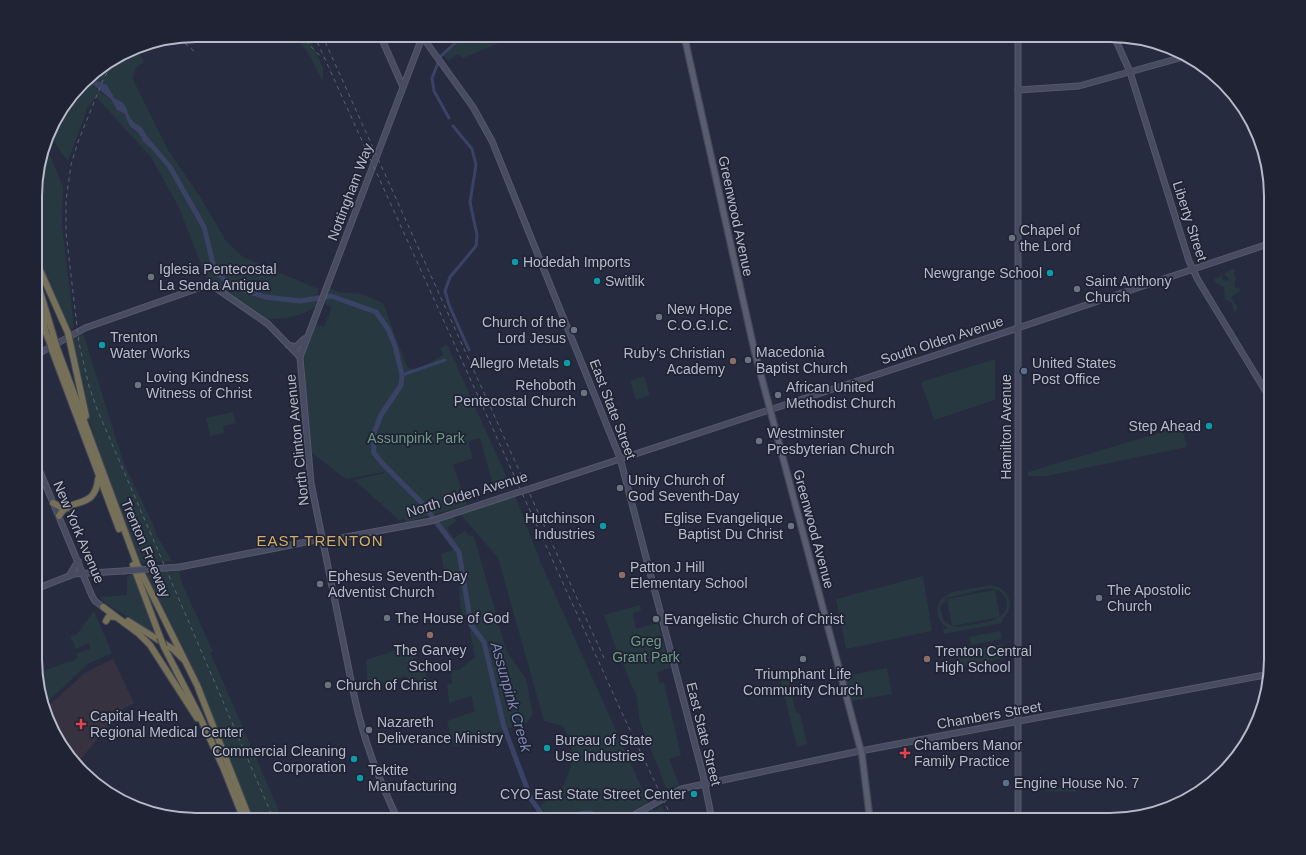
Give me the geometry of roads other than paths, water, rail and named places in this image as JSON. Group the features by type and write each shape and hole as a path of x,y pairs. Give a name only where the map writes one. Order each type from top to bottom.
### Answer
{"highway":[{"path":"42,275 68,337 96,453"},
{"name":"Trenton Freeway","path":"42,302 52,342"},
{"path":"42,317 45,329"},
{"name":"Trenton Freeway","path":"42,323 55,349 96,453 137,564 188,666 247,813"},
{"name":"Trenton Freeway","path":"55,349 98,475 164,647 206,731 241,813"},
{"path":"59,516 67,508 92,497 96,489 98,475"},
{"path":"53,503 67,508"},
{"path":"105,609 113,611 173,649 188,666"},
{"path":"105,609 138,633 150,645 206,731"},
{"path":"106,621 110,616 115,617"}],"main road":[{"name":"Greenwood Avenue","path":"686,42 746,316 861,751 869,813"}],"street":[{"path":"383,42 403,86"},
{"name":"Nottingham Way","path":"300,357 308,331 326,288 419,42"},
{"name":"East State Street","path":"427,42 473,107 492,141 620,458 705,783 711,813"},
{"name":"Hamilton Avenue","path":"1018,42 1018,813"},
{"name":"Liberty Street","path":"1117,42 1130,72 1186,252 1193,270 1264,388"},
{"path":"1018,90 1079,86 1178,58"},
{"name":"South Olden Avenue","path":"620,458 1018,328 1264,245"},
{"path":"42,352 68,337 93,325 210,284 268,324 300,357"},
{"path":"287,345 294,347 299,346 308,331"},
{"name":"North Clinton Avenue","path":"300,357 310,478 322,540 359,718 374,768 395,813"},
{"name":"North Olden Avenue","path":"42,587 69,576 180,567 431,520 496,500 620,458"},
{"name":"New York Avenue","path":"42,476 94,599 105,609"},
{"path":"69,576 78,560"},
{"name":"Chambers Street","path":"638,813 681,789 705,783 861,751 1263,675"}],"water":[{"path":"95,80 107,85 115,99 124,105 131,119 143,129 151,146 149,147 142,140 142,136 130,126 125,114 117,110 111,99 91,83"}],"waterway":[{"path":"441,56 456,42"},
{"path":"438,63 432,78 434,91 449,118"},
{"path":"453,126 472,149 476,165 470,202 477,235 476,246 450,277 445,291 449,305 469,350"},
{"name":"Assunpink Creek","path":"142,134 170,167 204,227 215,271 223,278 235,287 265,297 300,301 331,296 376,312 388,329 395,346 402,375 401,385 381,415 373,436 374,453 422,503 459,552 471,625 484,642 504,727 531,799 541,813"},
{"path":"402,375 445,360"},
{"name":"Assunpink Creek","path":"585,813 590,813"}],"railway":[{"path":"184,42 195,52"},
{"path":"307,42 320,56"},
{"path":"317,42 622,713 670,813"},
{"path":"325,42 604,658"},
{"path":"109,69 103,80 78,142 71,165 66,201 66,233 79,343 89,386 97,409 271,813"}],"place":[{"name":"Chapel of the Lord","path":"1012,238"},
{"name":"Hodedah Imports","path":"515,262"},
{"name":"Newgrange School","path":"1050,273"},
{"name":"Iglesia Pentecostal La Senda Antigua","path":"151,277"},
{"name":"Switlik","path":"597,281"},
{"name":"Saint Anthony Church","path":"1077,289"},
{"name":"New Hope C.O.G.I.C.","path":"659,317"},
{"name":"Church of the Lord Jesus","path":"574,330"},
{"name":"Trenton Water Works","path":"102,345"},
{"name":"Macedonia Baptist Church","path":"748,360"},
{"name":"Ruby's Christian Academy","path":"733,361"},
{"name":"Allegro Metals","path":"567,363"},
{"name":"United States Post Office","path":"1024,371"},
{"name":"Loving Kindness Witness of Christ","path":"138,385"},
{"name":"Rehoboth Pentecostal Church","path":"584,393"},
{"name":"African United Methodist Church","path":"778,395"},
{"name":"Step Ahead","path":"1209,426"},
{"name":"Westminster Presbyterian Church","path":"759,441"},
{"name":"Unity Church of God Seventh-Day","path":"620,488"},
{"name":"Hutchinson Industries","path":"603,526"},
{"name":"Eglise Evangelique Baptist Du Christ","path":"791,526"},
{"name":"Patton J Hill Elementary School","path":"622,575"},
{"name":"Ephesus Seventh-Day Adventist Church","path":"320,584"},
{"name":"The Apostolic Church","path":"1099,598"},
{"name":"The House of God","path":"387,618"},
{"name":"Evangelistic Church of Christ","path":"656,619"},
{"name":"The Garvey School","path":"430,635"},
{"name":"Triumphant Life Community Church","path":"803,659"},
{"name":"Trenton Central High School","path":"927,659"},
{"name":"Church of Christ","path":"328,685"},
{"name":"Capital Health Regional Medical Center","path":"81,724"},
{"name":"Nazareth Deliverance Ministry","path":"369,730"},
{"name":"Bureau of State Use Industries","path":"547,748"},
{"name":"Chambers Manor Family Practice","path":"905,753"},
{"name":"Commercial Cleaning Corporation","path":"354,759"},
{"name":"Tektite Manufacturing","path":"360,778"},
{"name":"Engine House No. 7","path":"1006,783"},
{"name":"CYO East State Street Center","path":"694,794"}],"district":[{"name":"EAST TRENTON","path":"320,541"}],"park label":[{"name":"Assunpink Park","path":"416,438"},
{"name":"Greg Grant Park","path":"646,650"}]}
